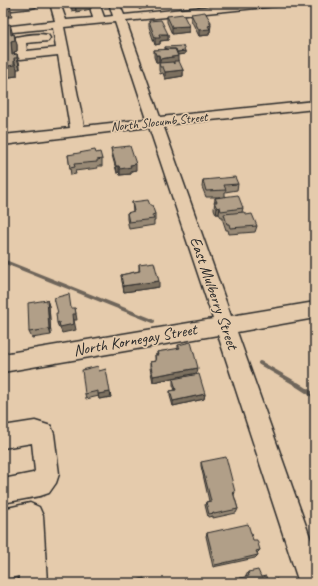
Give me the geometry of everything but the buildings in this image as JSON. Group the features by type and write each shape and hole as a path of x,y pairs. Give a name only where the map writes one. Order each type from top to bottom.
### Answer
{"street":[{"path":"55,3 78,131"},
{"path":"94,3 98,19"},
{"path":"63,51 21,55 20,40 98,19 116,10 276,3"},
{"path":"3,8 32,4 33,22"},
{"name":"East Mulberry Street","path":"116,10 156,122 313,583"},
{"path":"3,20 33,22 60,28"},
{"path":"3,30 33,22"},
{"name":"North Slocumb Street","path":"3,140 315,105"},
{"name":"North Kornegay Street","path":"3,363 315,310"},
{"path":"3,437 35,432 43,434 47,474 40,484 3,491"},
{"path":"3,522 30,516 32,561"},
{"path":"3,547 32,561"},
{"path":"3,567 32,561"}],"waterway":[{"path":"3,261 153,321"},
{"path":"260,363 300,386"},
{"path":"298,385 315,396"}]}
